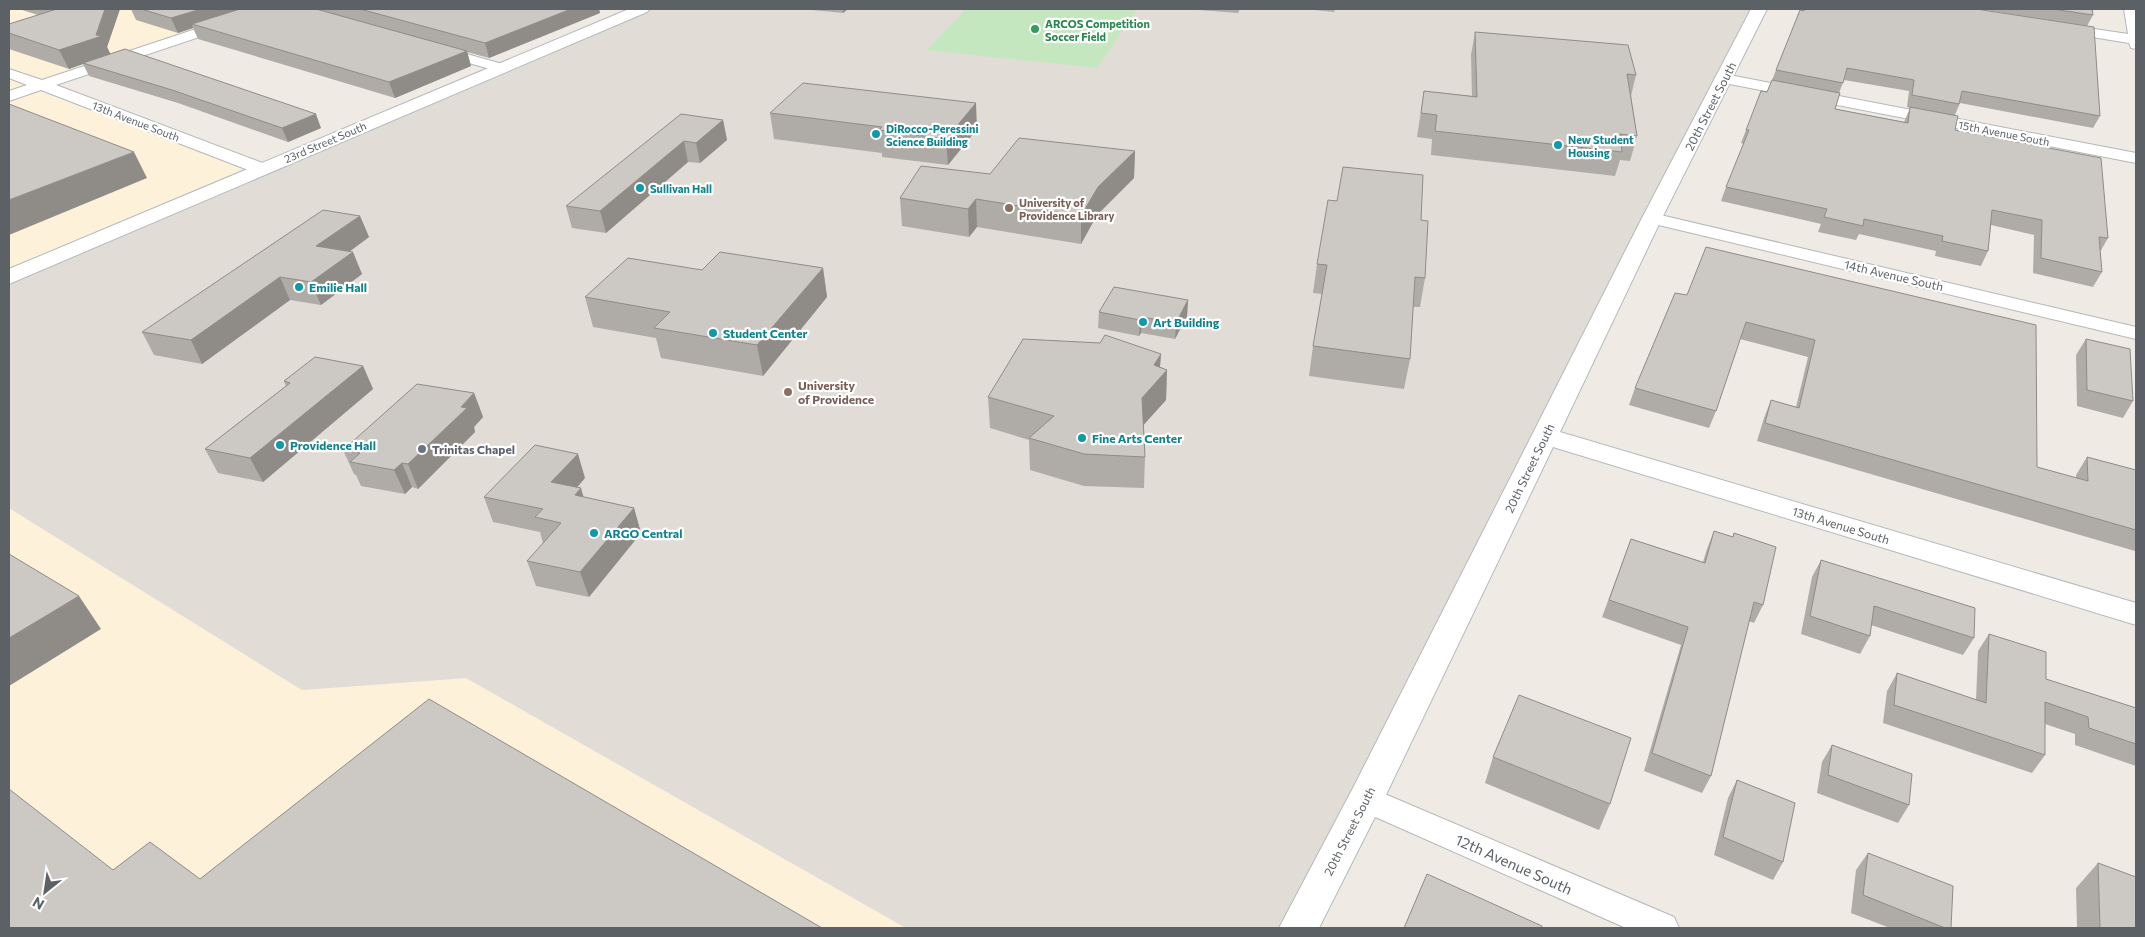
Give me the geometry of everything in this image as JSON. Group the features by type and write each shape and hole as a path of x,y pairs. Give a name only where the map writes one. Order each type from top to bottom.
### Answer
{"street":[{"path":"9,96 269,9"},
{"name":"23rd Street South","path":"9,277 642,9"},
{"name":"20th Street South","path":"1299,928 1366,799 1652,218 1759,9"},
{"path":"2049,26 2136,42 2131,9"},
{"path":"422,46 501,68"},
{"name":"13th Avenue South","path":"9,73 262,169"},
{"name":"15th Avenue South","path":"1724,79 2136,158"},
{"name":"14th Avenue South","path":"1652,218 2136,333"},
{"name":"13th Avenue South","path":"1545,436 2136,614"},
{"name":"12th Avenue South","path":"1366,799 1662,928"}],"shaded area":[{"path":"9,9 269,9 41,85 262,169 9,277"},
{"name":"University of Providence","path":"642,9 1760,9 1297,928 906,928 466,678 302,690 9,508 9,276"},
{"path":"9,508 302,690 466,678 906,928 9,928"}],"green space":[{"name":"ARCOS Competition Soccer Field","path":"966,9 1137,9 1097,68 927,50"}],"building":[{"path":"57,9 105,9 96,35 102,36 59,50 9,33 9,24"},
{"path":"141,9 201,9 171,18"},
{"path":"240,9 316,9 467,51 389,82 192,24"},
{"path":"360,9 571,9 485,43"},
{"path":"1805,9 1976,9 2094,27 2100,116 1962,91 1959,104 1912,95 1914,80 1847,68 1843,83 1776,70 1800,10 1804,11"},
{"path":"2052,9 2092,9 2093,15"},
{"path":"1475,32 1628,45 1636,75 1627,74 1637,136 1620,134 1622,152 1435,131 1437,115 1421,113 1424,91 1477,97"},
{"path":"125,49 316,114 282,128 172,90 83,63"},
{"path":"1772,80 1840,93 1835,109 1908,123 1910,107 1958,116 1955,130 2101,158 2108,238 2099,237 2102,272 2041,258 2042,220 1992,210 1988,251 1942,241 1943,236 1864,219 1863,226 1824,217 1827,209 1726,187 1749,130 1746,130 1761,91 1767,92"},
{"path":"803,83 976,103 946,139 879,130 882,127 770,113"},
{"path":"9,104 134,152 9,200"},
{"path":"681,114 723,120 696,143 684,141 600,211 566,206"},
{"path":"1019,138 1135,151 1098,187 1081,216 976,199 968,209 900,198 921,166 990,174"},
{"path":"1343,167 1423,175 1421,220 1428,221 1425,278 1415,277 1410,359 1313,346 1327,265 1317,264 1328,200 1337,201"},
{"path":"323,210 360,216 316,246 353,252 311,282 280,277 191,340 142,332"},
{"path":"1706,247 2036,325 2037,467 2088,481 2087,457 2136,470 2136,530 1765,423 1771,400 1799,408 1815,340 1746,322 1716,411 1635,388 1675,293 1687,295"},
{"path":"720,252 823,268 757,345 654,328 670,312 585,297 628,258 702,270"},
{"path":"1114,287 1188,300 1176,323 1142,317 1140,320 1099,312"},
{"name":"Fine Arts Center","path":"1105,335 1161,354 1154,365 1167,370 1142,398 1145,457 1084,454 1029,438 1054,416 988,397 1023,339 1100,343"},
{"path":"2086,339 2130,349 2133,401 2087,390"},
{"path":"315,357 363,366 250,458 205,449 290,383 284,381"},
{"path":"417,384 474,393 461,407 467,408 408,464 402,463 394,470 350,462 360,453 343,450"},
{"path":"535,445 578,454 551,482 581,488 575,495 634,508 580,572 527,561 561,523 535,517 543,509 484,497"},
{"path":"1714,531 1733,537 1734,533 1776,547 1763,605 1754,602 1711,776 1652,753 1688,627 1609,600 1631,539 1705,563"},
{"path":"9,554 79,596 9,638"},
{"path":"1821,560 1975,608 1974,638 1874,606 1870,636 1810,616"},
{"path":"1989,634 2046,652 2046,679 2136,708 2136,744 2089,728 2088,717 2045,702 2045,755 1894,705 1897,673 1986,703"},
{"path":"1519,695 1631,738 1610,804 1493,757"},
{"path":"429,699 822,928 9,928 9,789 113,870 150,842 200,879"},
{"path":"1832,745 1912,774 1909,805 1828,775"},
{"path":"1737,780 1795,803 1783,862 1723,837"},
{"path":"1868,853 1953,886 1951,928 1945,928 1863,895"},
{"path":"2098,863 2136,877 2136,928 2100,928"},
{"path":"1427,874 1542,926 1542,928 1404,928"}],"place":[{"name":"ARCOS Competition Soccer Field","path":"1035,29"},
{"name":"DiRocco-Peressini Science Building","path":"876,134"},
{"name":"New Student Housing","path":"1558,145"},
{"name":"Sullivan Hall","path":"640,188"},
{"name":"University of Providence Library","path":"1009,208"},
{"name":"Emilie Hall","path":"299,287"},
{"name":"Art Building","path":"1143,322"},
{"name":"Student Center","path":"713,333"},
{"name":"University of Providence","path":"788,392"},
{"name":"Fine Arts Center","path":"1082,438"},
{"name":"Providence Hall","path":"280,445"},
{"name":"Trinitas Chapel","path":"422,449"},
{"name":"ARGO Central","path":"594,533"}]}
